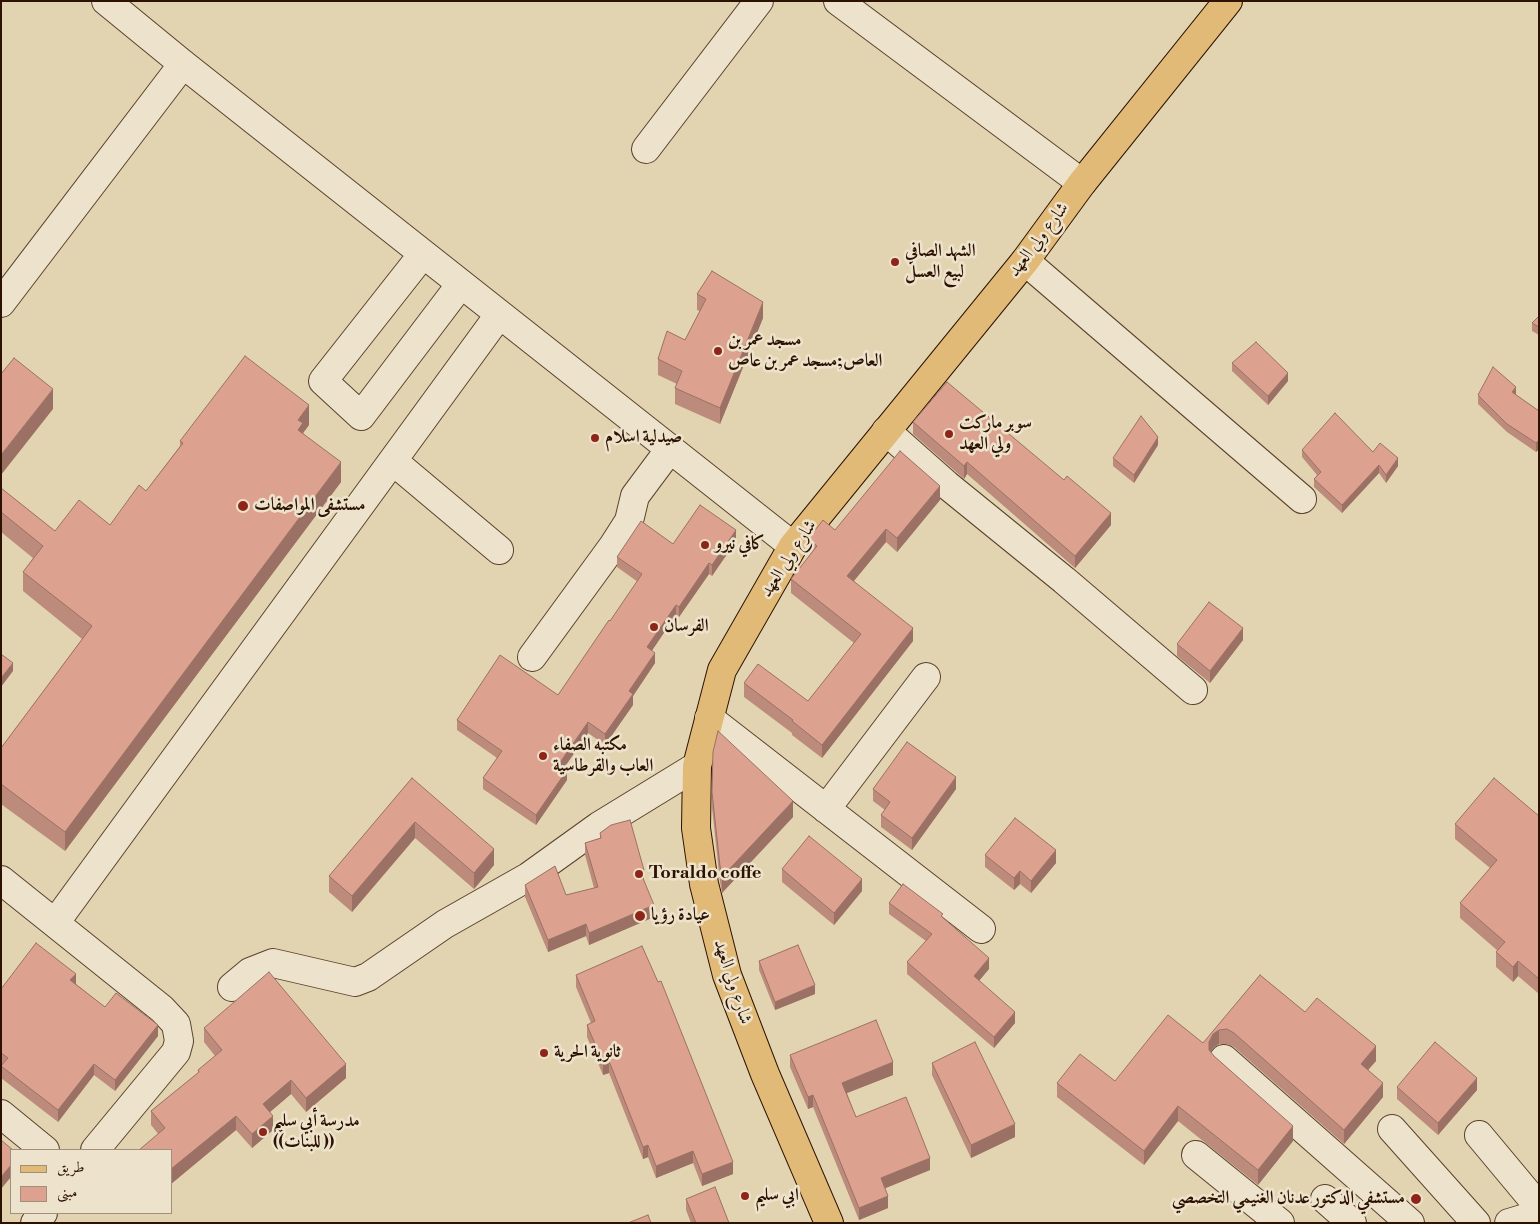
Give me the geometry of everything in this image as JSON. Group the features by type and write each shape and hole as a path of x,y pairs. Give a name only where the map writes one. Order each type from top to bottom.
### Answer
{"main road":[{"name":"شارع ولي العهد","path":"830,1223 765,1074 727,975 704,884 696,828 697,766 722,670 793,546 1025,261 1082,183 1228,1"}],"street":[{"path":"106,1 183,64 793,546"},
{"path":"646,149 760,1"},
{"path":"838,1 1082,183"},
{"path":"1,303 183,64"},
{"path":"423,254 323,381 361,416 461,284"},
{"path":"1025,261 1302,499"},
{"path":"55,923 499,314"},
{"path":"886,431 947,485 1064,580 1193,690"},
{"path":"532,657 613,546 628,521 635,496 670,449"},
{"path":"392,461 499,550"},
{"path":"826,809 926,677"},
{"path":"709,718 981,929"},
{"path":"232,987 250,972 274,963 355,982 368,977 445,924 528,877 599,826 697,766"},
{"path":"1,880 162,1009 176,1024 179,1041 176,1052 96,1149"},
{"path":"1224,1059 1410,1223"},
{"path":"1,1114 44,1149"},
{"path":"1392,1129 1476,1223"},
{"path":"1480,1135 1539,1207"},
{"path":"1196,1155 1280,1223"},
{"path":"1325,1199 1352,1223"},
{"path":"1509,1223 1539,1214"}],"building":[{"name":"مسجد عمر بن العاص;مسجد عمر بن عاص","path":"712,271 763,302 720,408 675,388 682,371 658,359 667,331 685,340 706,299 697,294"},
{"path":"1539,316 1539,327 1532,323"},
{"path":"1256,342 1288,373 1268,396 1232,363"},
{"path":"245,356 309,405 298,420 303,423 298,430 341,462 65,832 1,784 1,748 92,626 23,572 43,546 1,512 1,488 55,531 79,500 110,525 139,485 146,491 183,443 180,441"},
{"path":"14,358 53,389 1,455 1,374"},
{"path":"1493,367 1516,387 1512,392 1539,411 1539,440 1536,443 1507,424 1478,395"},
{"path":"947,382 1064,480 1067,476 1111,513 1075,556 967,462 964,466 913,422"},
{"path":"1335,413 1373,452 1380,443 1398,458 1386,475 1379,465 1342,505 1314,479 1321,472 1302,450"},
{"path":"1141,416 1158,437 1134,475 1113,458"},
{"path":"900,451 940,486 897,538 886,529 847,576 913,628 822,745 793,720 744,683 758,664 808,701 861,634 791,579 817,546 808,539 823,520 835,530"},
{"path":"700,505 736,530 712,565 709,563 679,607 676,605 647,647 655,653 629,691 633,694 605,734 588,722 559,764 567,770 536,815 483,778 502,751 457,720 500,655 558,695 642,574 617,557 641,521 673,544"},
{"path":"1209,602 1243,628 1210,671 1177,644"},
{"path":"1,654 13,663 1,678"},
{"path":"718,731 793,801 722,877 712,792 713,752"},
{"path":"907,742 956,777 912,838 881,815 890,802 873,789"},
{"path":"412,778 494,849 474,873 415,822 352,896 329,876"},
{"path":"1494,778 1539,816 1539,979 1518,961 1513,967 1496,952 1505,942 1460,903 1497,860 1455,824"},
{"path":"1015,818 1056,850 1031,881 1020,871 1014,878 985,855"},
{"path":"630,820 644,870 640,871 654,905 589,933 586,924 548,940 525,885 555,866 566,895 598,887 585,843 601,838 600,833 611,825"},
{"path":"809,836 862,879 834,913 782,869"},
{"path":"903,884 943,914 941,916 989,958 974,976 1015,1012 994,1037 907,962 932,934 889,903"},
{"path":"36,943 76,974 70,980 105,1007 116,993 158,1025 115,1080 94,1064 58,1110 1,1066 8,1058 1,1053 1,989"},
{"path":"798,945 815,985 775,1002 759,961"},
{"path":"642,946 658,982 661,981 733,1162 702,1174 693,1151 656,1166 648,1145 643,1147 609,1061 603,1063 587,1025 595,1021 576,975"},
{"name":"مدرسة أبي سليم ((للبنات ))","path":"269,972 346,1064 306,1098 291,1080 263,1104 273,1116 252,1134 236,1116 172,1168 172,1149 140,1149 165,1128 151,1111 199,1072 198,1070 222,1050 204,1028"},
{"path":"1260,975 1305,1012 1317,998 1376,1046 1361,1064 1383,1083 1344,1130 1234,1033 1227,1029 1219,1030 1213,1034 1209,1042 1209,1050 1293,1126 1258,1170 1178,1106 1144,1151 1057,1083 1080,1054 1115,1081 1168,1015 1203,1043"},
{"path":"876,1020 893,1062 842,1083 856,1117 906,1097 930,1158 881,1178 888,1196 859,1208 813,1095 808,1097 790,1055"},
{"path":"975,1042 1015,1124 971,1145 932,1063"},
{"path":"1435,1042 1477,1078 1438,1123 1397,1087"},
{"path":"1,1140 12,1149 10,1149 10,1166 1,1177"},
{"path":"715,1187 729,1223 696,1223 686,1199"},
{"path":"648,1215 651,1223 628,1223"}],"place":[{"name":"الشهد الصافي لبيع العسل","path":"895,262"},
{"name":"مسجد عمر بن العاص;مسجد عمر بن عاص","path":"718,351"},
{"name":"سوبر ماركت ولي العهد","path":"949,434"},
{"name":"صيدلية اسلام","path":"595,438"},
{"name":"مستشفى المواصفات","path":"243,506"},
{"name":"كافي نيرو","path":"705,545"},
{"name":"الفرسان","path":"654,627"},
{"name":"مكتبه الصفاء العاب والقرطاسية","path":"543,756"},
{"name":"Toraldo coffe","path":"639,874"},
{"name":"عيادة رؤيا","path":"640,916"},
{"name":"ثانوية الحرية","path":"544,1053"},
{"name":"مدرسة أبي سليم ((للبنات ))","path":"263,1132"},
{"name":"ابي سليم","path":"745,1196"},
{"name":"مستشفي الدكتور عدنان الغنيمي التخصصي","path":"1416,1199"}]}
